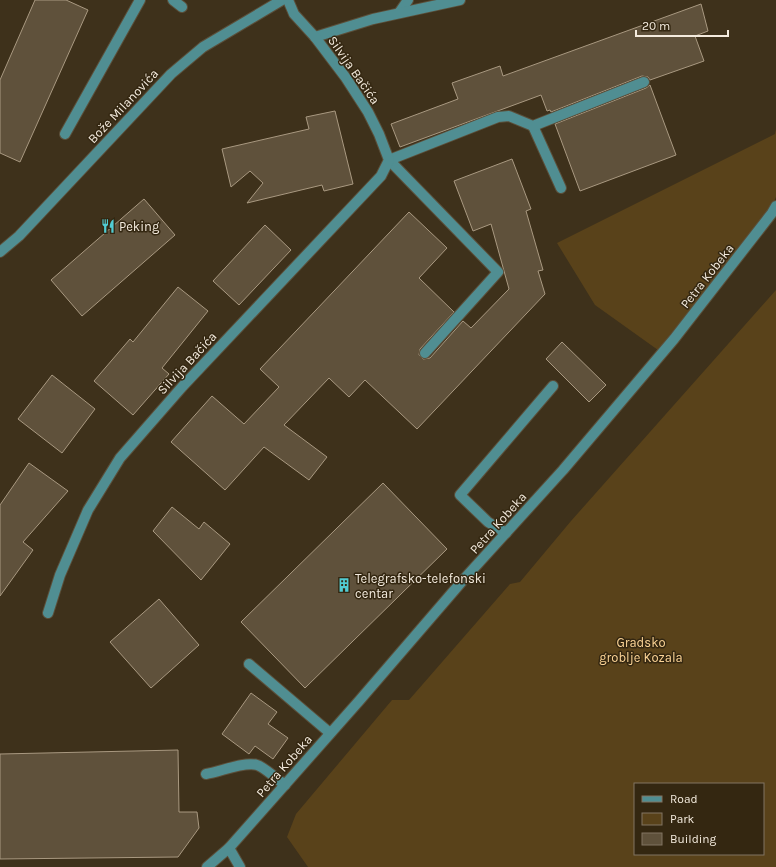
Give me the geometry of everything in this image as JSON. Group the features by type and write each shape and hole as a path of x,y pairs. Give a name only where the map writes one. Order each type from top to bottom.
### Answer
{"street":[{"path":"65,134 140,0"},
{"path":"173,0 182,7"},
{"name":"Bože Milanovića","path":"0,252 19,236 171,74 203,47 282,0"},
{"name":"Silvija Bačića","path":"288,0 294,14 315,37 346,78 368,112 379,134 389,160 498,272 425,353"},
{"path":"399,13 408,0"},
{"path":"315,37 373,19 460,0"},
{"path":"389,160 498,118 508,116 533,126 644,82"},
{"path":"533,126 561,188"},
{"name":"Silvija Bačića","path":"48,613 60,575 88,510 120,458 182,387 381,176 389,160"},
{"name":"Petra Kobeka","path":"207,867 229,848 464,579 563,470 674,339 776,206"},
{"path":"506,533 488,522 460,495 553,386"},
{"path":"249,664 330,733"},
{"path":"206,774 247,763 258,765 285,785"},
{"path":"229,848 240,867"}],"green space":[{"path":"776,129 776,197 772,206 658,350 595,305 557,243 775,134"},
{"name":"Gradsko groblje Kozala","path":"776,290 776,867 308,867 287,837 296,814 392,700 409,700 510,584 520,582 571,521"}],"building":[{"path":"35,0 66,0 88,10 20,162 0,153 0,80"},
{"path":"701,4 708,31 695,36 704,61 650,80 648,77 642,76 551,112 550,110 547,111 541,95 400,147 391,124 458,99 452,83 500,66 503,76"},
{"path":"650,85 676,155 580,191 555,124 646,88"},
{"path":"335,111 353,184 324,191 322,185 247,203 263,183 250,171 231,187 222,149 309,129 306,117"},
{"path":"512,159 531,209 526,211 543,270 538,271 545,294 417,429 365,380 349,397 329,378 284,425 327,457 309,480 264,447 225,490 171,442 212,396 244,424 279,387 260,369 409,212 447,248 419,278 454,312 420,349 419,355 423,359 430,358 463,321 471,328 509,289 491,224 473,231 454,181"},
{"path":"144,199 175,235 82,316 51,280"},
{"path":"265,225 291,250 239,305 213,281"},
{"path":"178,287 208,311 162,368 169,374 133,415 94,381 130,339 133,342"},
{"path":"562,342 606,385 589,402 546,359"},
{"path":"52,375 95,409 62,453 18,419"},
{"path":"29,463 68,491 23,542 33,550 0,596 0,505"},
{"name":"Telegrafsko-telefonski centar","path":"383,483 447,549 305,688 241,622"},
{"path":"172,507 199,529 204,522 230,544 201,580 153,531"},
{"path":"159,599 199,645 151,688 110,642"},
{"path":"251,693 277,712 268,724 288,738 273,759 255,746 249,754 222,734"},
{"path":"178,750 179,812 197,812 199,828 178,857 0,859 0,754"}],"place":[{"name":"Peking","path":"108,226"},
{"name":"Telegrafsko-telefonski centar","path":"344,585"}]}
